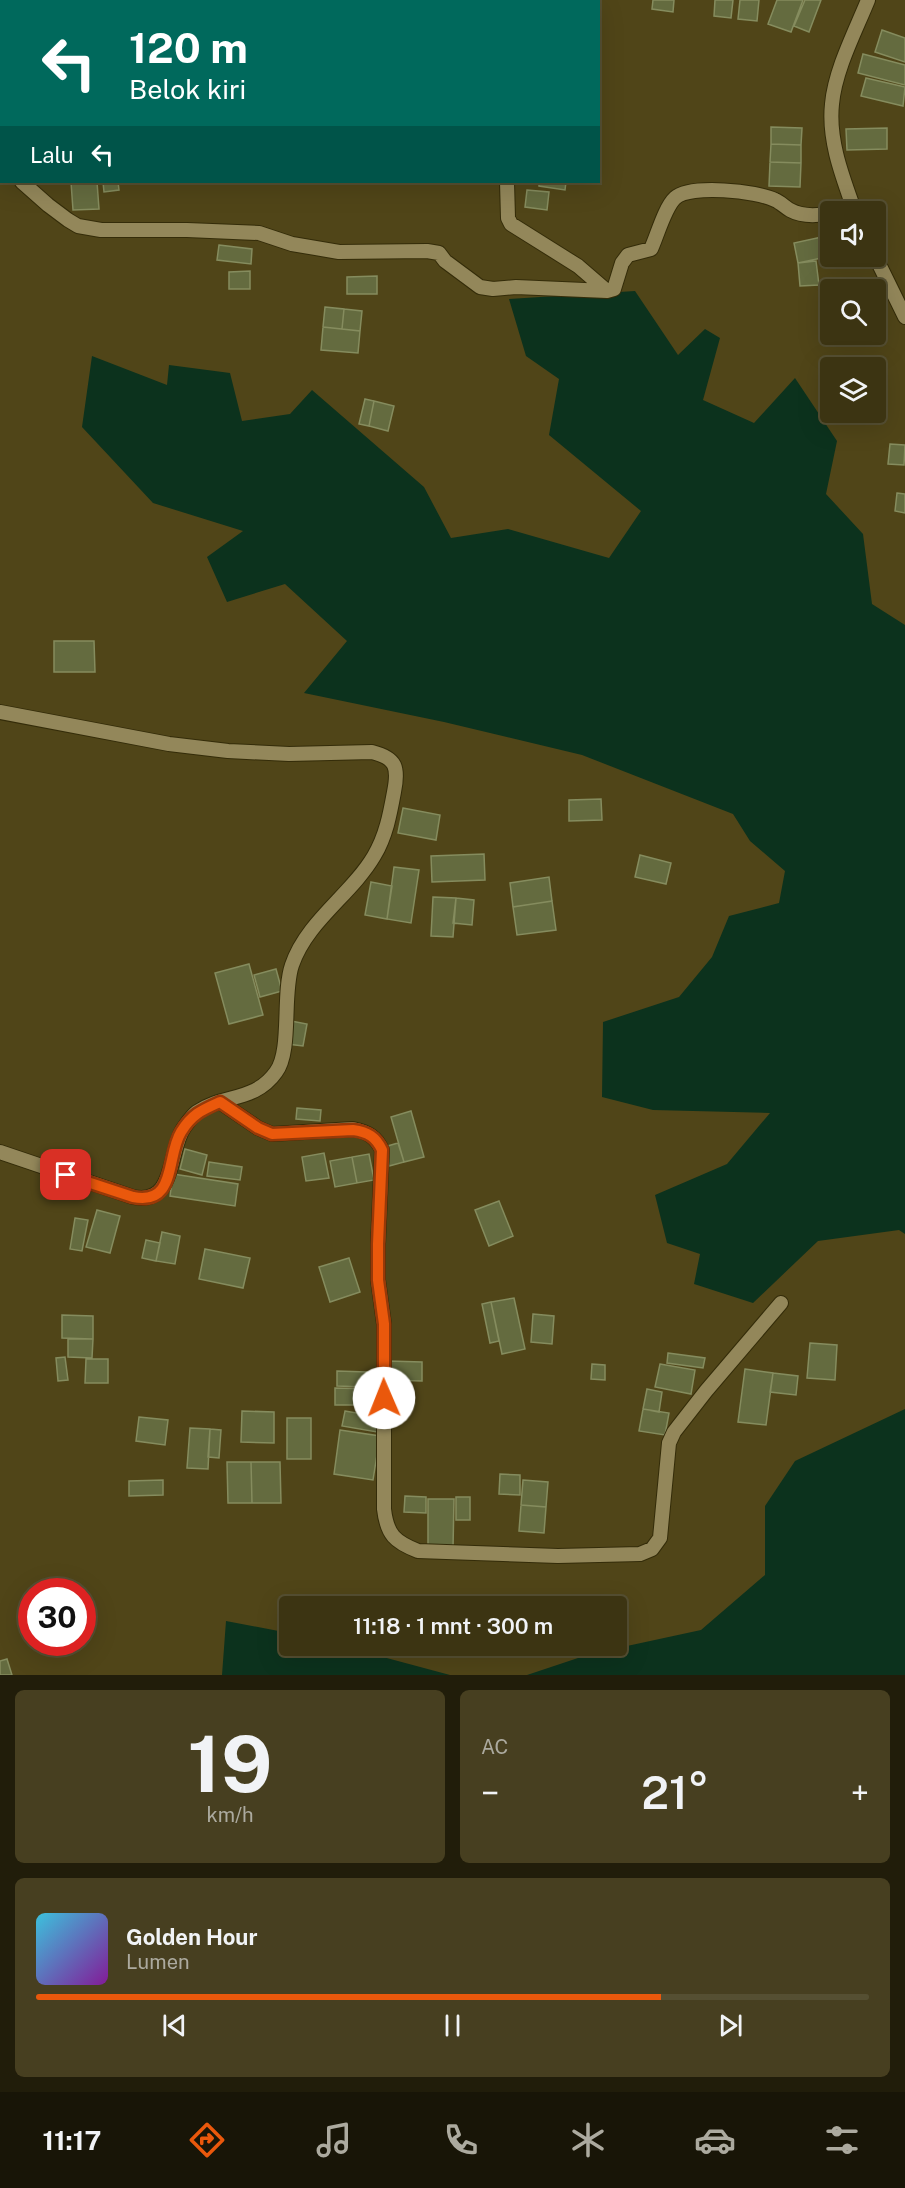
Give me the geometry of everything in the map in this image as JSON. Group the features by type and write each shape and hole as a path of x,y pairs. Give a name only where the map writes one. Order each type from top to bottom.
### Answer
{"street":[{"path":"848,201 835,152 832,105 848,50 868,0"},
{"path":"23,183 48,205 78,226 100,230 259,233 292,244 339,252 428,251 439,253 445,261 480,286 493,289 516,287 607,291 614,289 622,263 628,255 651,249 669,206 675,198 695,190 754,194 776,200 796,213 820,215"},
{"path":"507,183 508,218 511,224 578,266 607,291"},
{"path":"880,267 905,317"},
{"path":"0,712 181,745 228,751 289,754 360,751 385,755 393,761 396,770 396,784 384,836 363,872 327,911 300,948 292,964 288,981 284,1056 278,1071 253,1092 220,1102 196,1113 179,1135 166,1185 156,1194 144,1200 0,1152"},
{"path":"220,1102 258,1128 272,1134 363,1131 377,1139 382,1150 378,1280 384,1324 384,1509 386,1527 392,1536 403,1545 418,1551 558,1556 640,1554 652,1549 660,1538 669,1443 674,1432 781,1303"}],"shaded area":[{"path":"635,291 678,355 705,329 720,338 703,400 754,423 795,378 820,416 820,423 825,423 837,441 826,494 863,534 872,604 905,625 905,1234 899,1230 818,1241 753,1303 694,1284 700,1254 667,1243 655,1195 727,1164 770,1113 653,1110 602,1097 603,1022 679,997 712,957 729,916 779,903 785,871 750,841 733,814 582,755 444,722 304,693 347,641 285,584 227,602 207,557 243,531 153,503 82,427 92,356 167,385 169,365 230,373 242,421 290,414 312,390 424,487 451,538 508,529 609,558 641,511 549,435 559,379 526,356 509,299"},
{"path":"905,1409 905,1675 527,1675 584,1656 627,1656 627,1646 701,1630 765,1575 765,1506 795,1461"},
{"path":"226,1621 279,1631 279,1656 379,1656 450,1675 222,1675"}],"building":[{"path":"653,0 674,0 673,12 652,9"},
{"path":"715,0 733,0 731,18 714,16"},
{"path":"740,0 759,0 757,21 738,19"},
{"path":"777,0 803,0 791,32 768,24"},
{"path":"805,0 821,0 809,32 794,26"},
{"path":"882,30 905,38 905,62 875,52"},
{"path":"863,54 905,65 905,85 858,73"},
{"path":"866,78 905,87 903,106 861,96"},
{"path":"771,127 802,128 801,145 771,144"},
{"path":"887,128 887,149 847,150 846,129"},
{"path":"771,144 801,145 801,163 770,162"},
{"path":"770,162 801,163 800,187 769,186"},
{"path":"71,183 97,183 99,209 73,210"},
{"path":"103,183 118,183 119,190 104,192"},
{"path":"539,183 566,183 565,190 539,186"},
{"path":"527,190 549,192 547,210 525,207"},
{"path":"820,237 820,258 798,263 794,243"},
{"path":"219,245 252,249 251,264 217,260"},
{"path":"816,261 819,285 800,286 798,263"},
{"path":"250,271 250,289 229,289 229,272"},
{"path":"377,276 377,294 347,294 347,277"},
{"path":"325,307 344,309 342,329 323,327"},
{"path":"344,309 362,311 360,331 342,329"},
{"path":"323,327 360,331 358,353 321,350"},
{"path":"365,399 374,401 369,426 359,424"},
{"path":"374,401 394,406 388,431 369,426"},
{"path":"890,444 905,445 904,465 888,464"},
{"path":"897,493 905,494 905,513 895,511"},
{"path":"54,641 94,641 95,672 54,672"},
{"path":"601,799 602,820 569,821 569,800"},
{"path":"403,808 440,815 436,840 398,833"},
{"path":"484,854 485,880 432,882 431,856"},
{"path":"640,855 671,863 666,884 635,877"},
{"path":"394,867 419,870 411,923 387,919"},
{"path":"549,877 552,901 513,907 510,883"},
{"path":"371,882 392,886 387,919 365,915"},
{"path":"433,897 456,898 453,937 431,936"},
{"path":"456,898 474,900 472,925 453,923"},
{"path":"552,901 556,930 517,935 513,907"},
{"path":"249,964 263,1015 229,1024 215,973"},
{"path":"276,969 282,991 260,997 254,975"},
{"path":"291,1021 307,1024 303,1046 287,1044"},
{"path":"297,1108 321,1110 320,1121 296,1119"},
{"path":"411,1111 424,1157 404,1162 391,1117"},
{"path":"398,1143 404,1162 389,1166 384,1147"},
{"path":"185,1149 207,1155 202,1175 180,1169"},
{"path":"324,1153 329,1178 306,1181 302,1157"},
{"path":"369,1154 374,1180 357,1183 352,1157"},
{"path":"352,1157 357,1183 335,1187 330,1161"},
{"path":"209,1162 242,1167 240,1180 207,1176"},
{"path":"173,1174 238,1184 235,1206 170,1196"},
{"path":"499,1201 513,1236 489,1246 475,1210"},
{"path":"97,1210 120,1216 110,1253 86,1247"},
{"path":"75,1218 88,1220 82,1251 70,1249"},
{"path":"162,1232 180,1236 175,1264 156,1261"},
{"path":"146,1240 160,1243 156,1261 142,1258"},
{"path":"205,1249 250,1258 243,1288 199,1279"},
{"path":"349,1258 360,1292 330,1302 319,1267"},
{"path":"514,1298 525,1349 502,1354 491,1302"},
{"path":"491,1302 499,1341 490,1343 482,1304"},
{"path":"533,1314 554,1316 552,1344 531,1342"},
{"path":"62,1315 93,1316 93,1339 62,1338"},
{"path":"68,1339 93,1339 92,1358 68,1357"},
{"path":"810,1343 837,1345 835,1380 807,1378"},
{"path":"668,1353 705,1358 703,1368 667,1363"},
{"path":"65,1357 68,1380 58,1381 56,1358"},
{"path":"86,1359 108,1359 108,1383 85,1383"},
{"path":"388,1361 422,1362 422,1381 388,1380"},
{"path":"592,1364 605,1365 605,1380 591,1379"},
{"path":"660,1364 695,1370 691,1394 655,1387"},
{"path":"745,1369 773,1373 766,1425 738,1422"},
{"path":"337,1371 367,1372 366,1387 337,1386"},
{"path":"773,1373 798,1376 796,1395 770,1392"},
{"path":"335,1388 372,1389 372,1405 335,1405"},
{"path":"647,1389 662,1392 659,1412 643,1409"},
{"path":"643,1409 669,1413 665,1435 639,1431"},
{"path":"242,1411 274,1412 274,1443 241,1442"},
{"path":"345,1411 380,1417 377,1432 342,1426"},
{"path":"139,1417 168,1420 165,1445 136,1441"},
{"path":"287,1418 311,1418 311,1459 287,1459"},
{"path":"190,1428 210,1429 208,1469 187,1468"},
{"path":"210,1429 221,1430 219,1458 208,1457"},
{"path":"340,1430 380,1436 373,1480 334,1474"},
{"path":"227,1462 251,1462 252,1503 228,1503"},
{"path":"251,1462 280,1462 281,1503 252,1503"},
{"path":"500,1474 520,1475 520,1495 499,1494"},
{"path":"163,1480 163,1495 129,1496 129,1481"},
{"path":"523,1480 548,1482 546,1507 521,1505"},
{"path":"405,1496 426,1497 426,1513 404,1512"},
{"path":"456,1497 470,1497 470,1520 456,1520"},
{"path":"428,1499 454,1499 453,1548 428,1547"},
{"path":"521,1505 546,1507 544,1533 519,1531"},
{"path":"7,1659 12,1675 0,1675 0,1661"}],"route":[{"path":"66,1175 144,1200 156,1194 166,1185 179,1135 186,1125 196,1113 220,1102 258,1128 272,1134 353,1130 363,1131 377,1139 382,1150 378,1280 384,1324 384,1398"}]}
